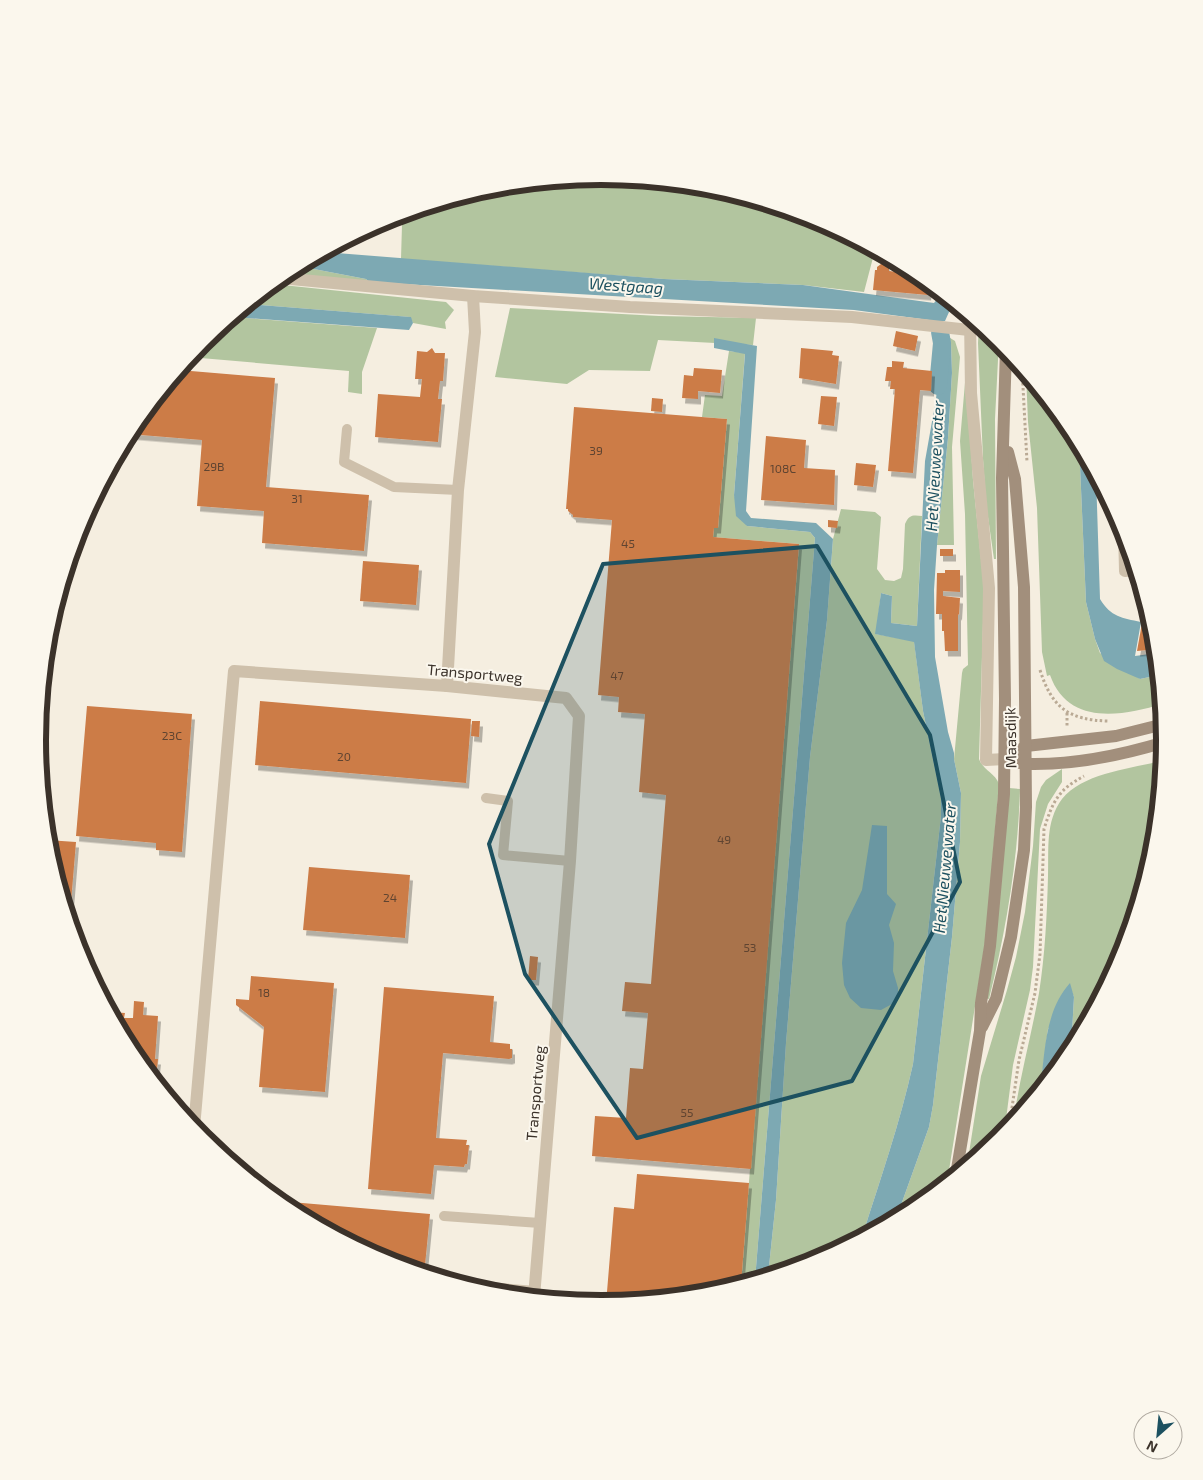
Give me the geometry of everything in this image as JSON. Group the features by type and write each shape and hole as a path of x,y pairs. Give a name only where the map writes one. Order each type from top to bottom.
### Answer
{"main road":[{"name":"Maasdijk","path":"958,1166 980,1031 981,1003 990,946 1005,760 1002,487 1006,360"},
{"name":"Maasdijk","path":"980,1031 996,999 1012,938 1024,850 1026,746 1024,587 1015,479 1004,439"},
{"path":"1005,760 1026,746 1116,736 1157,726"},
{"path":"1005,760 1026,764 1068,762 1107,756 1157,744"}],"street":[{"path":"291,279 472,296 630,307 852,318 969,330"},
{"path":"447,686 458,490 475,332 472,296"},
{"name":"Maasdijk","path":"969,324 971,393 989,588 986,760 1005,760"},
{"path":"1125,556 1125,571 1130,571"},
{"name":"Transportweg","path":"195,1118 234,671 447,686 566,698 579,716 570,861 535,1291"}],"lane":[{"path":"346,429 344,462 394,487 458,490"},
{"path":"486,798 508,801 503,855 570,861"},
{"path":"444,1216 540,1223"}],"path":[{"path":"1045,684 1051,696 1067,713 1097,720 1115,720"},
{"path":"1011,1115 1019,1060 1035,993 1040,954 1044,829 1050,811 1060,793 1068,785"}],"highlighted area":[{"path":"817,546 930,735 960,882 852,1081 637,1138 525,974 489,844 603,564"}],"green space":[{"path":"565,186 638,186 710,195 780,214 814,227 873,256 864,292 803,285 664,279 401,259 401,223 423,214 493,195"},
{"path":"309,268 366,279 369,282 296,276"},
{"path":"283,285 446,302 454,310 445,322 446,329 413,323 410,317 256,305"},
{"path":"510,308 659,316 756,318 753,345 658,340 650,371 589,370 567,384 495,377"},
{"path":"241,318 377,328 362,372 362,394 348,392 349,371 199,358"},
{"path":"979,333 998,352 995,419 996,559 994,559 986,503"},
{"path":"947,336 955,341 960,357 952,447 954,545 937,545 948,438 952,373 951,343"},
{"path":"729,351 745,353 734,495 747,526 810,532 815,538 756,1273 742,1277 799,544 713,537 714,528 718,528 727,419 702,417 705,395 722,396"},
{"path":"966,371 973,480 984,589 979,759 999,784 986,937 948,1174 900,1208 929,1127 933,1105 952,937 960,842 961,793 954,759 962,673 963,669 968,665 965,514 960,441"},
{"path":"1026,383 1042,402 1080,458 1086,602 1100,653 1140,679 1153,676 1156,705 1114,714 1083,710 1069,703 1058,691 1050,675 1047,676 1042,652 1037,508 1028,422"},
{"path":"841,509 875,512 881,517 877,569 885,580 894,581 901,578 903,569 905,524 911,516 922,516 917,626 891,623 892,596 881,593 876,634 914,641 923,711 941,798 941,816 913,1064 896,1130 865,1229 814,1253 769,1269 776,1200 786,1043 810,757 827,620 833,539"},
{"path":"1156,762 1152,812 1138,884 1114,952 1082,1018 1072,1034 1074,997 1072,992 1048,1029 1042,1078 1015,1110 1041,979 1046,920 1050,826 1062,799 1071,790 1096,777"},
{"path":"1062,769 1062,782 1048,804 1040,829 1033,967 1030,990 1013,1065 1006,1120 968,1157 981,1076 1016,957 1025,912 1036,802 1041,787 1046,780"},
{"path":"1009,788 1020,789 1017,842 1006,921 989,999 985,998"}],"water":[{"name":"Westgaag","path":"335,253 664,279 803,285 934,303 938,298 951,308 945,321 940,321 942,335 947,336 951,343 952,373 934,590 935,657 961,793 960,842 952,937 929,1127 900,1208 879,1221 865,1229 896,1130 913,1064 941,816 941,798 923,711 914,642 875,634 881,593 892,596 891,623 917,626 925,461 936,399 941,348 936,341 929,320 854,310 369,282 366,279 309,268"},
{"path":"256,305 411,317 413,323 409,330 241,318"},
{"path":"714,338 757,346 746,511 751,518 816,523 833,539 827,620 810,757 786,1043 776,1200 769,1269 756,1273 815,538 810,532 747,526 736,516 734,495 745,354 714,348"},
{"path":"1080,458 1096,489 1100,599 1108,610 1118,616 1141,622 1135,656 1150,654 1153,676 1140,679 1104,661 1095,639 1086,602"},
{"path":"872,825 887,826 887,894 896,904 889,925 894,943 893,971 898,988 898,997 892,1004 881,1010 861,1008 850,998 844,985 842,963 846,923 862,890"},
{"path":"1070,983 1074,997 1072,1034 1041,1079 1050,1020 1061,994"}],"building":[{"path":"881,264 886,264 889,271 901,273 910,278 929,291 928,295 873,290 877,267"},
{"path":"896,331 918,336 915,351 893,346"},
{"path":"432,348 435,353 445,353 443,381 440,381 438,399 442,399 438,442 375,437 378,394 420,397 422,379 415,379 417,351 427,352"},
{"path":"801,348 833,351 832,355 839,356 836,384 799,378"},
{"path":"892,361 904,362 903,368 932,371 931,391 920,390 913,473 888,471 895,389 890,389 891,381 885,381 887,367 892,367"},
{"path":"694,368 722,370 720,393 698,391 698,399 682,398 684,375 693,376"},
{"path":"187,371 275,378 266,487 369,495 364,551 262,543 264,511 197,506 202,440 138,435 161,402"},
{"path":"821,396 837,397 834,426 818,424"},
{"path":"652,398 663,399 662,412 651,411"},
{"path":"574,407 727,419 718,528 714,528 713,537 799,544 751,1169 592,1156 595,1116 626,1118 630,1068 643,1069 648,1013 622,1011 625,982 651,984 666,795 639,792 645,714 618,712 619,697 598,695 612,520 573,517 568,509 566,509"},
{"path":"766,436 806,440 804,468 835,470 834,505 761,500"},
{"path":"856,463 876,465 873,487 854,485"},
{"path":"828,520 838,521 837,528 828,527"},
{"path":"940,549 953,549 953,556 940,556"},
{"path":"363,561 419,565 416,605 360,601"},
{"path":"945,570 960,570 960,592 943,591 943,596 960,598 958,651 945,651 942,614 936,614 937,573 945,573"},
{"path":"1143,618 1149,650 1137,651"},
{"path":"260,701 471,719 466,783 255,765"},
{"path":"87,706 192,714 182,852 156,850 156,843 76,836"},
{"path":"472,721 480,721 479,737 471,736"},
{"path":"56,841 76,842 71,902"},
{"path":"309,867 410,875 405,938 303,930"},
{"path":"530,956 538,957 536,980 528,980"},
{"path":"251,976 334,983 325,1092 259,1087 264,1027 236,1005 236,999 249,1000"},
{"path":"384,987 494,996 490,1042 510,1044 510,1049 512,1049 512,1058 509,1059 443,1053 436,1138 467,1140 466,1145 469,1145 467,1164 464,1167 434,1165 431,1194 368,1189"},
{"path":"134,1001 144,1002 143,1015 158,1016 155,1059 158,1059 157,1068 154,1068 118,1013 125,1013 124,1018 133,1018"},
{"path":"637,1174 749,1183 742,1277 710,1285 674,1290 607,1295 614,1207 634,1209"},
{"path":"293,1202 430,1214 425,1265 389,1253 356,1238"}],"waterway":[{"name":"Het Nieuwe water","path":"938,386 942,343 940,332"}]}
